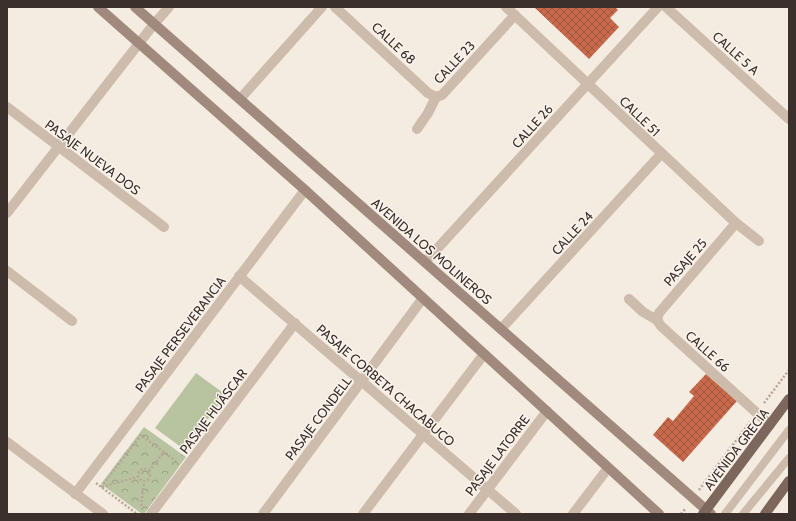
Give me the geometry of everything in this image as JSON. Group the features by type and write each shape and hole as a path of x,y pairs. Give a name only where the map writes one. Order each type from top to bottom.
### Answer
{"main road":[{"name":"AVENIDA GRECIA","path":"707,513 789,399"},
{"path":"765,514 789,481"}],"street":[{"path":"98,7 305,190 659,514"},
{"name":"AVENIDA LOS MOLINEROS","path":"135,7 693,498 707,513"},
{"path":"7,213 139,43 169,7"},
{"path":"240,99 322,7"},
{"name":"CALLE 68","path":"334,7 428,93 436,97"},
{"name":"CALLE 51","path":"506,7 736,223 759,241"},
{"name":"CALLE 26","path":"425,262 658,7"},
{"name":"CALLE 5 A","path":"666,7 789,118"},
{"name":"CALLE 23","path":"417,129 428,113 436,97 442,95 515,15"},
{"name":"PASAJE NUEVA DOS","path":"7,107 164,227"},
{"name":"CALLE 24","path":"501,329 662,154"},
{"name":"PASAJE PERSEVERANCIA","path":"75,494 305,190"},
{"name":"PASAJE 25","path":"657,320 659,313 736,223"},
{"path":"7,271 72,321"},
{"name":"PASAJE CORBETA CHACABUCO","path":"239,276 516,514"},
{"name":"PASAJE CONDELL","path":"263,514 423,298"},
{"name":"CALLE 66","path":"628,298 643,312 657,320 661,326 770,425"},
{"name":"PASAJE HUÁSCAR","path":"151,514 295,324"},
{"path":"363,514 484,354"},
{"name":"PASAJE LATORRE","path":"469,514 547,411"},
{"path":"7,442 99,513"},
{"path":"573,514 608,468"}],"lane":[{"path":"724,514 789,430"},
{"path":"743,514 789,458"}],"path":[{"path":"681,514 789,370"},
{"path":"101,487 141,435 179,464"},
{"path":"141,508 144,482 148,480 150,476 149,471 164,452"},
{"path":"137,477 138,472 141,469 146,469 149,471"},
{"path":"101,487 137,477"},
{"path":"137,477 144,482"},
{"path":"101,487 137,514"}],"green space":[{"path":"196,373 226,395 185,450 155,428"},
{"path":"144,427 186,457 144,514 142,514 101,484"}],"building":[{"path":"534,7 615,7 618,10 610,18 619,27 589,59"},
{"path":"706,374 737,401 683,462 653,435 668,417 673,421 694,396 689,392"}]}
